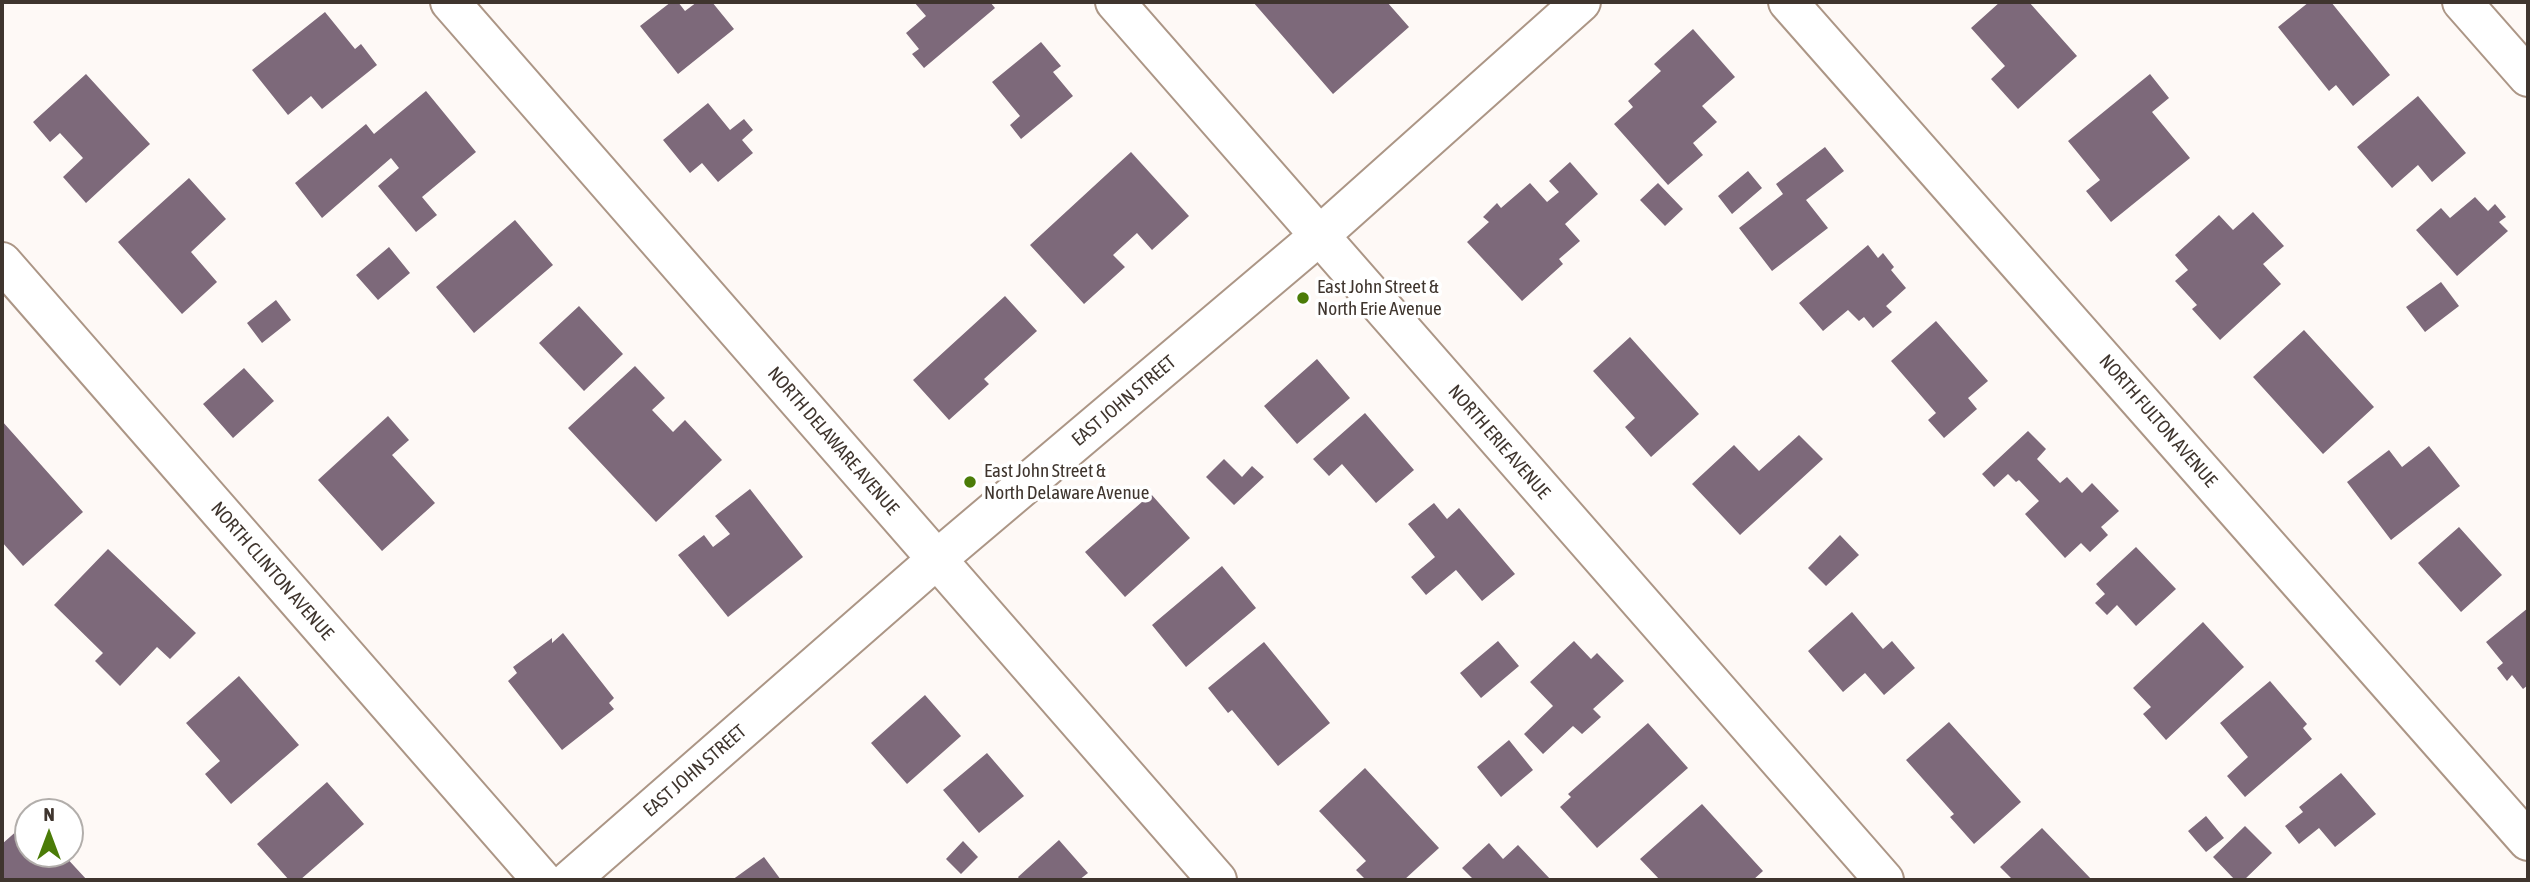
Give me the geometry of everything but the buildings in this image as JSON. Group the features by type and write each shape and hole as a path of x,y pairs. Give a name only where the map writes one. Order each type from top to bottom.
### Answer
{"street":[{"name":"NORTH DELAWARE AVENUE","path":"450,2 1217,880"},
{"name":"NORTH ERIE AVENUE","path":"1115,2 1884,880"},
{"name":"EAST JOHN STREET","path":"570,880 936,560 1319,236 1581,2"},
{"name":"NORTH FULTON AVENUE","path":"1788,2 2528,841"},
{"path":"2462,2 2528,76"},
{"name":"NORTH CLINTON AVENUE","path":"2,262 541,880"}],"place":[{"name":"East John Street & North Erie Avenue","path":"1303,298"},
{"name":"East John Street & North Delaware Avenue","path":"970,482"}]}
